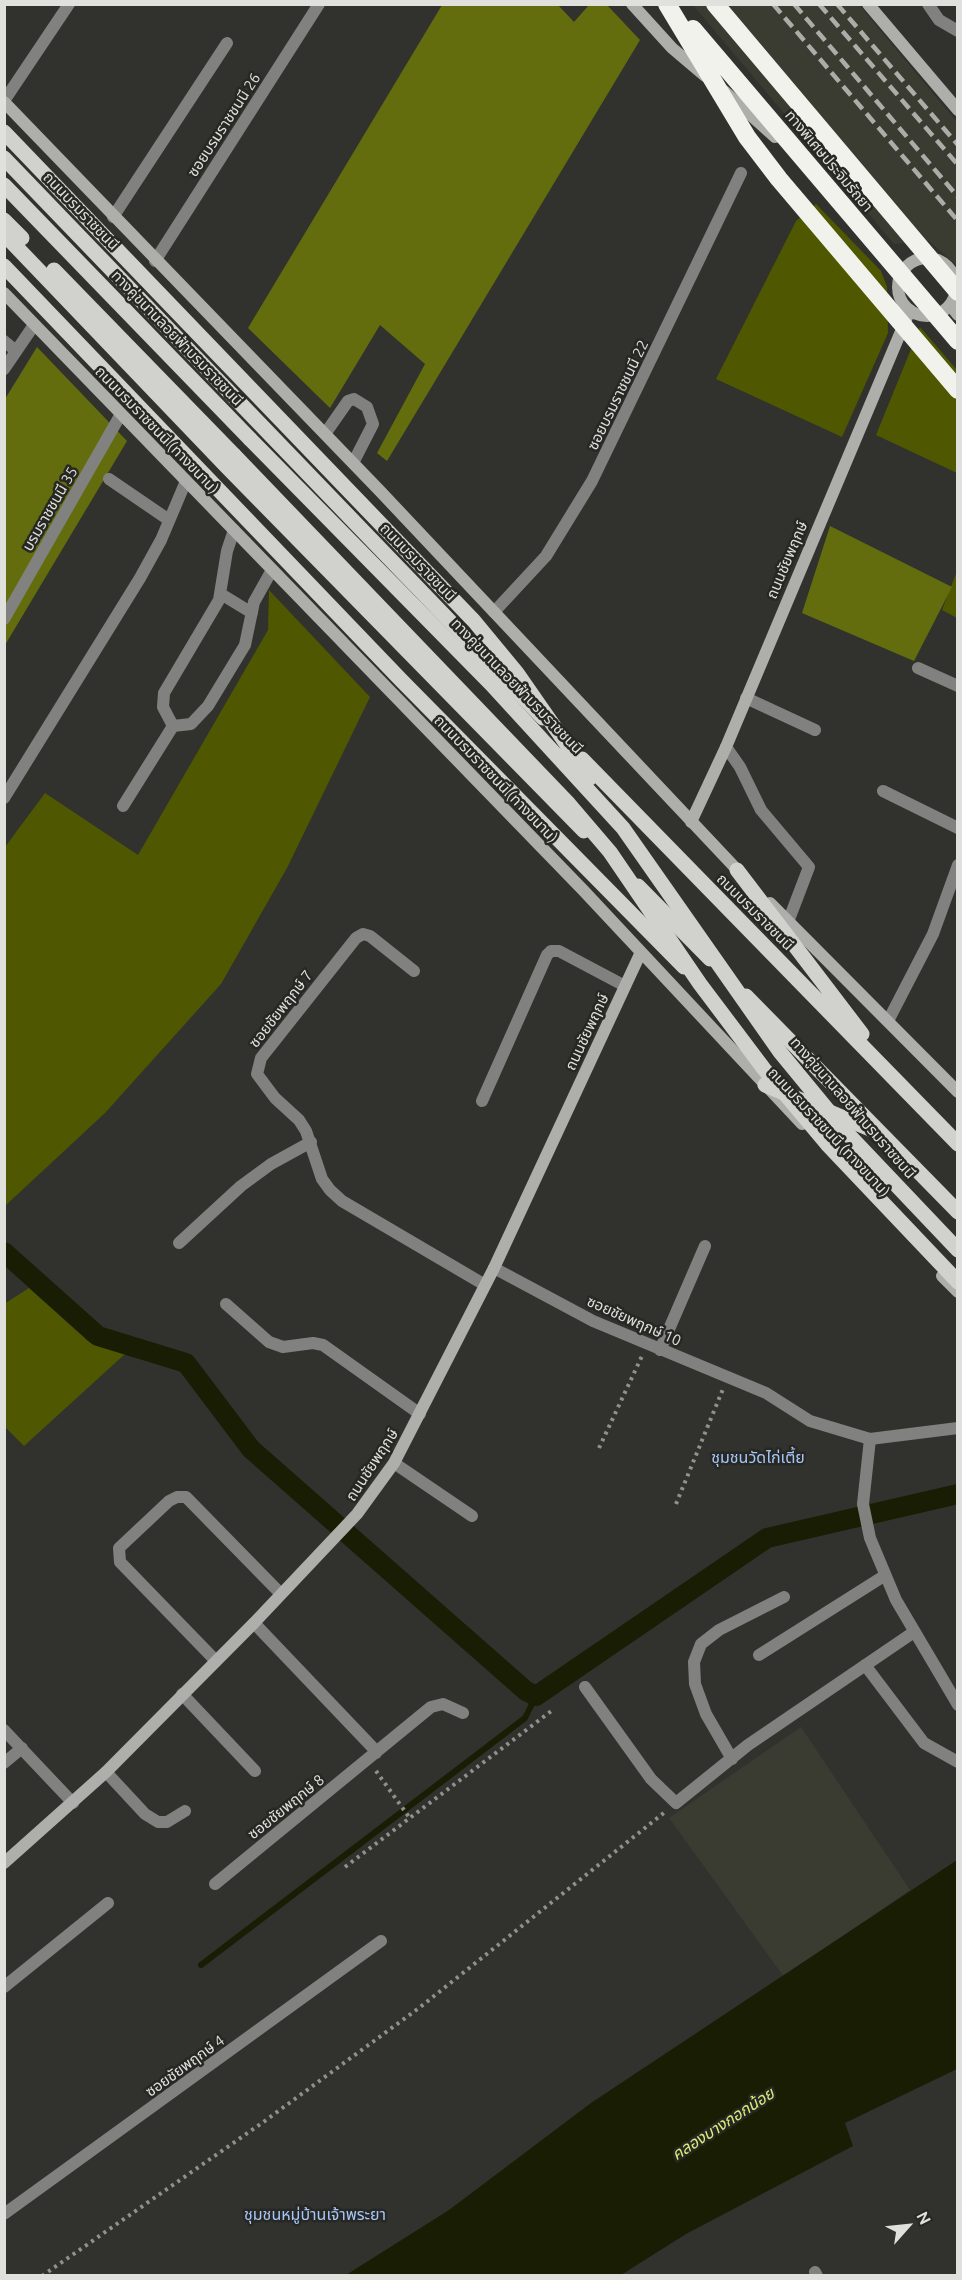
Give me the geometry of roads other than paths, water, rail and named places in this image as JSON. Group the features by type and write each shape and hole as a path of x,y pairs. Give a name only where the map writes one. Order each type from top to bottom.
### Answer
{"highway":[{"path":"667,4 747,137 957,390"},
{"name":"ทางพิเศษประจิมรัถยา","path":"672,4 957,341"},
{"name":"ทางพิเศษประจิมรัถยา","path":"715,4 951,306"}],"main road":[{"path":"632,4 672,48 755,117 780,142 900,277"},
{"path":"868,4 957,110"},
{"path":"4,101 155,261 353,463 736,870 957,1092"},
{"path":"4,132 474,621 517,673 623,828"},
{"name":"ถนนบรมราชชนนี","path":"4,158 686,868 957,1144"},
{"name":"ทางคู่ขนานลอยฟ้าบรมราชชนนี","path":"4,186 499,692 623,828 792,1068 845,1131 957,1250"},
{"path":"4,220 234,455 569,804 642,896 700,984 764,1069 827,1144 957,1282"},
{"path":"4,234 244,485 957,1212"},
{"path":"951,306 925,316 910,310 899,295 900,277 910,262 928,257 945,264 955,279 956,288 951,306 957,334"},
{"path":"4,266 401,680 700,984"},
{"name":"ถนนบรมราชชนนี (ทางขนาน)","path":"4,293 641,952 957,1292"},
{"name":"ถนนชัยพฤกษ์","path":"691,822 726,747 910,310"},
{"path":"736,870 900,1085"},
{"name":"ถนนชัยพฤกษ์","path":"4,1863 106,1772 255,1623 357,1514 394,1463 494,1268 641,952"},
{"path":"765,1085 880,1133"}],"street":[{"path":"4,101 69,4"},
{"name":"ซอยบรมราชชนนี 26","path":"155,261 319,4"},
{"path":"928,4 939,20 957,31"},
{"path":"113,217 227,43"},
{"name":"ซอยบรมราชชนนี 22","path":"494,612 546,556 592,481 741,173"},
{"path":"4,369 34,325"},
{"path":"4,341 16,351"},
{"path":"325,434 348,401 354,399 367,406 373,424 353,463"},
{"name":"บรมราชชนนี 35","path":"4,619 121,414"},
{"path":"109,479 169,520"},
{"path":"4,798 140,578 186,481"},
{"path":"173,726 163,707 164,693 204,628 221,594 227,551 234,531"},
{"path":"173,726 191,724 208,706 245,645 259,591 272,570"},
{"path":"221,594 252,613"},
{"path":"918,668 957,686"},
{"path":"746,698 815,730"},
{"path":"123,806 173,726"},
{"path":"726,747 740,767 761,810 809,867 788,922"},
{"path":"883,791 957,828"},
{"path":"888,1021 933,934 954,887 957,865"},
{"name":"ซอยชัยพฤกษ์ 7","path":"414,971 363,934 356,938 261,1058 257,1068 261,1082 299,1120 310,1142 322,1179 342,1201 485,1286"},
{"path":"482,1101 547,955 551,951 559,951 625,986"},
{"path":"179,1243 241,1186 310,1142"},
{"path":"654,1347 705,1246"},
{"name":"ซอยชัยพฤกษ์ 10","path":"494,1268 593,1321 766,1393 810,1421 870,1439"},
{"path":"226,1304 269,1341 283,1347 313,1343 324,1345 420,1414"},
{"path":"957,1428 870,1439 863,1504 870,1538 884,1576 957,1705"},
{"path":"394,1463 472,1516"},
{"path":"216,1661 120,1562 119,1548 169,1501 177,1497 186,1497 281,1594"},
{"path":"759,1655 884,1576"},
{"path":"732,1760 706,1714 695,1684 694,1662 701,1644 719,1630 784,1597"},
{"path":"255,1623 375,1749 372,1756"},
{"path":"585,1687 651,1779 676,1803 732,1760 748,1744 914,1632"},
{"path":"865,1665 924,1743 957,1762"},
{"path":"182,1694 255,1771"},
{"name":"ซอยชัยพฤกษ์ 8","path":"215,1884 431,1707 443,1704 463,1713"},
{"path":"4,1730 73,1803"},
{"path":"4,1763 22,1748"},
{"path":"106,1772 145,1814 158,1822 167,1822 185,1811"},
{"path":"4,1987 108,1903"},
{"name":"ซอยชัยพฤกษ์ 4","path":"4,2214 381,1941"}],"water":[{"name":"คลองบางกอกน้อย","path":"957,1860 957,2069 845,2123 853,2146 686,2234 621,2275 346,2275 449,2210 591,2103"}],"waterway":[{"path":"4,1252 98,1336 186,1363 251,1449 526,1691 536,1696 767,1538 958,1494"},
{"path":"201,1965 525,1718 536,1696"}],"railway":[{"path":"773,4 958,221"},
{"path":"794,4 958,197"},
{"path":"819,4 958,165"},
{"path":"837,4 958,145"}],"district":[{"name":"ชุมชนวัดไก่เตี้ย","path":"758,1458"},
{"name":"ชุมชนหมู่บ้านเจ้าพระยา","path":"315,2215"}]}
